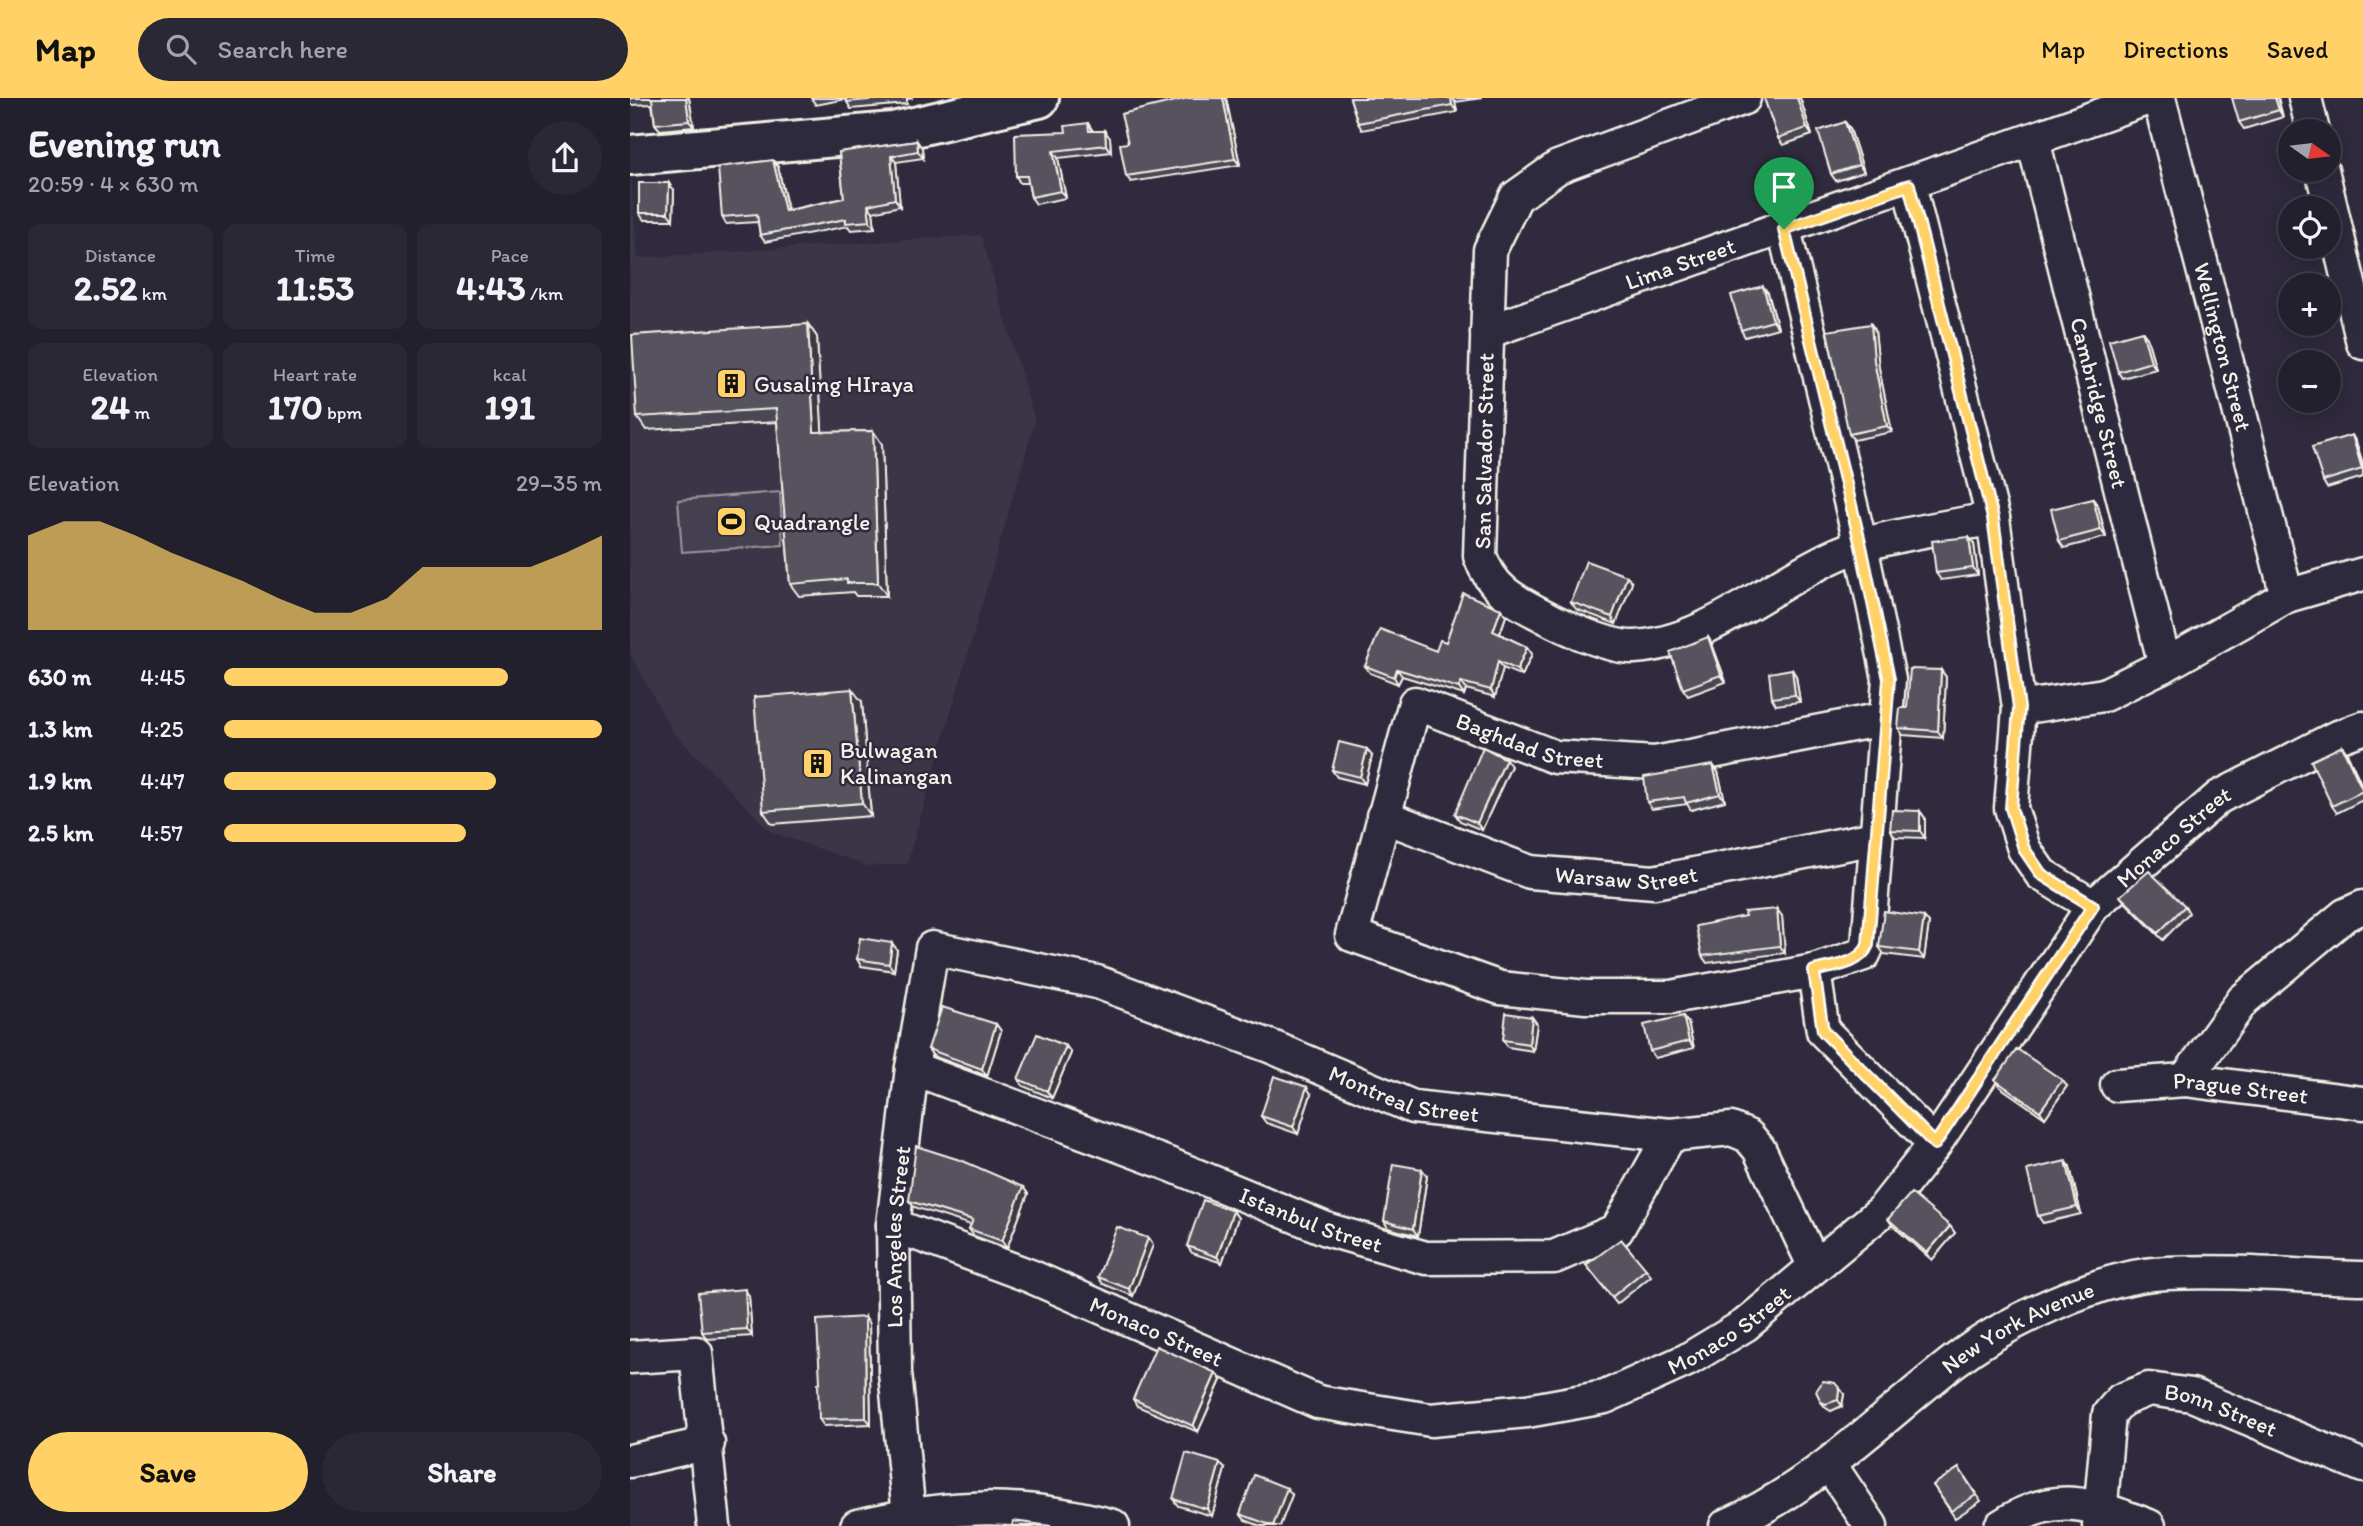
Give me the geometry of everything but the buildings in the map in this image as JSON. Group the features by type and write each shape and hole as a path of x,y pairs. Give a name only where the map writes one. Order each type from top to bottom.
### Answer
{"main road":[{"path":"630,155 893,132 1039,98"}],"street":[{"name":"San Salvador Street","path":"1744,98 1558,167 1516,197 1490,250 1480,556 1488,578 1519,603 1572,631 1632,648 1687,636 1808,569 1861,546 1993,518"},
{"name":"Lima Street","path":"1487,332 2149,98"},
{"name":"Wellington Street","path":"2159,98 2287,596"},
{"path":"2305,98 2310,119"},
{"name":"Cambridge Street","path":"2033,140 2165,665"},
{"path":"2325,182 2363,343"},
{"path":"1909,185 1993,518 2019,708 2011,808 2024,849 2041,874 2093,906"},
{"path":"1784,229 1861,546 1889,679 1883,719 1868,945 1864,954 1814,971 1823,1031 1935,1144"},
{"path":"2019,708 2104,695 2165,665 2287,596 2363,573"},
{"name":"Baghdad Street","path":"1814,971 1671,997 1586,997 1500,988 1352,934 1382,816 1415,703 1555,757 1655,763 1883,719"},
{"name":"Monaco Street","path":"892,1225 1030,1276 1318,1402 1431,1420 1527,1411 1605,1397 1687,1360 1733,1332 1882,1211 1935,1144 2093,906 2220,797 2335,738 2363,729"},
{"name":"Warsaw Street","path":"1382,816 1530,872 1654,882 1875,838"},
{"path":"2185,1080 2243,1000 2345,915 2363,907"},
{"name":"Los Angeles Street","path":"910,1520 895,1372 892,1225 912,1068 932,948"},
{"name":"Montreal Street","path":"932,948 1097,982 1272,1047 1413,1107 1670,1135 1731,1129 1748,1136 1759,1149 1814,1265"},
{"name":"Istanbul Street","path":"912,1068 1171,1165 1329,1230 1426,1258 1554,1257 1617,1230 1670,1135"},
{"name":"Prague Street","path":"2117,1085 2185,1080 2363,1103"},
{"name":"New York Avenue","path":"1726,1526 1752,1515 1830,1465 1957,1359 2000,1330 2041,1309 2112,1284 2164,1273 2363,1278"},
{"path":"630,1357 696,1353 708,1443 714,1526"},
{"name":"Bonn Street","path":"2100,1517 2109,1414 2121,1400 2148,1389 2192,1395 2363,1466"},
{"path":"630,1461 708,1443"},
{"path":"1830,1465 1871,1526"},
{"path":"2001,1526 2021,1512 2045,1504 2079,1502 2100,1517 2149,1526"},
{"path":"857,1526 989,1506 1068,1514 1113,1526"}],"shaded area":[{"path":"630,172 638,258 981,235 1035,421 907,864 868,866 771,832 672,731 630,653"},
{"name":"Quadrangle","path":"780,492 783,545 682,552 678,500"}],"place":[{"name":"Gusaling HIraya","path":"731,384"},
{"name":"Quadrangle","path":"731,522"},
{"name":"Bulwagan Kalinangan","path":"817,763"}],"route":[{"path":"1909,185 1993,518 2019,708 2011,808 2024,849 2041,874 2093,906 1935,1144 1823,1031 1814,971 1857,959 1864,954 1868,945 1883,719 1889,679 1861,546 1784,229 1909,185"}]}
